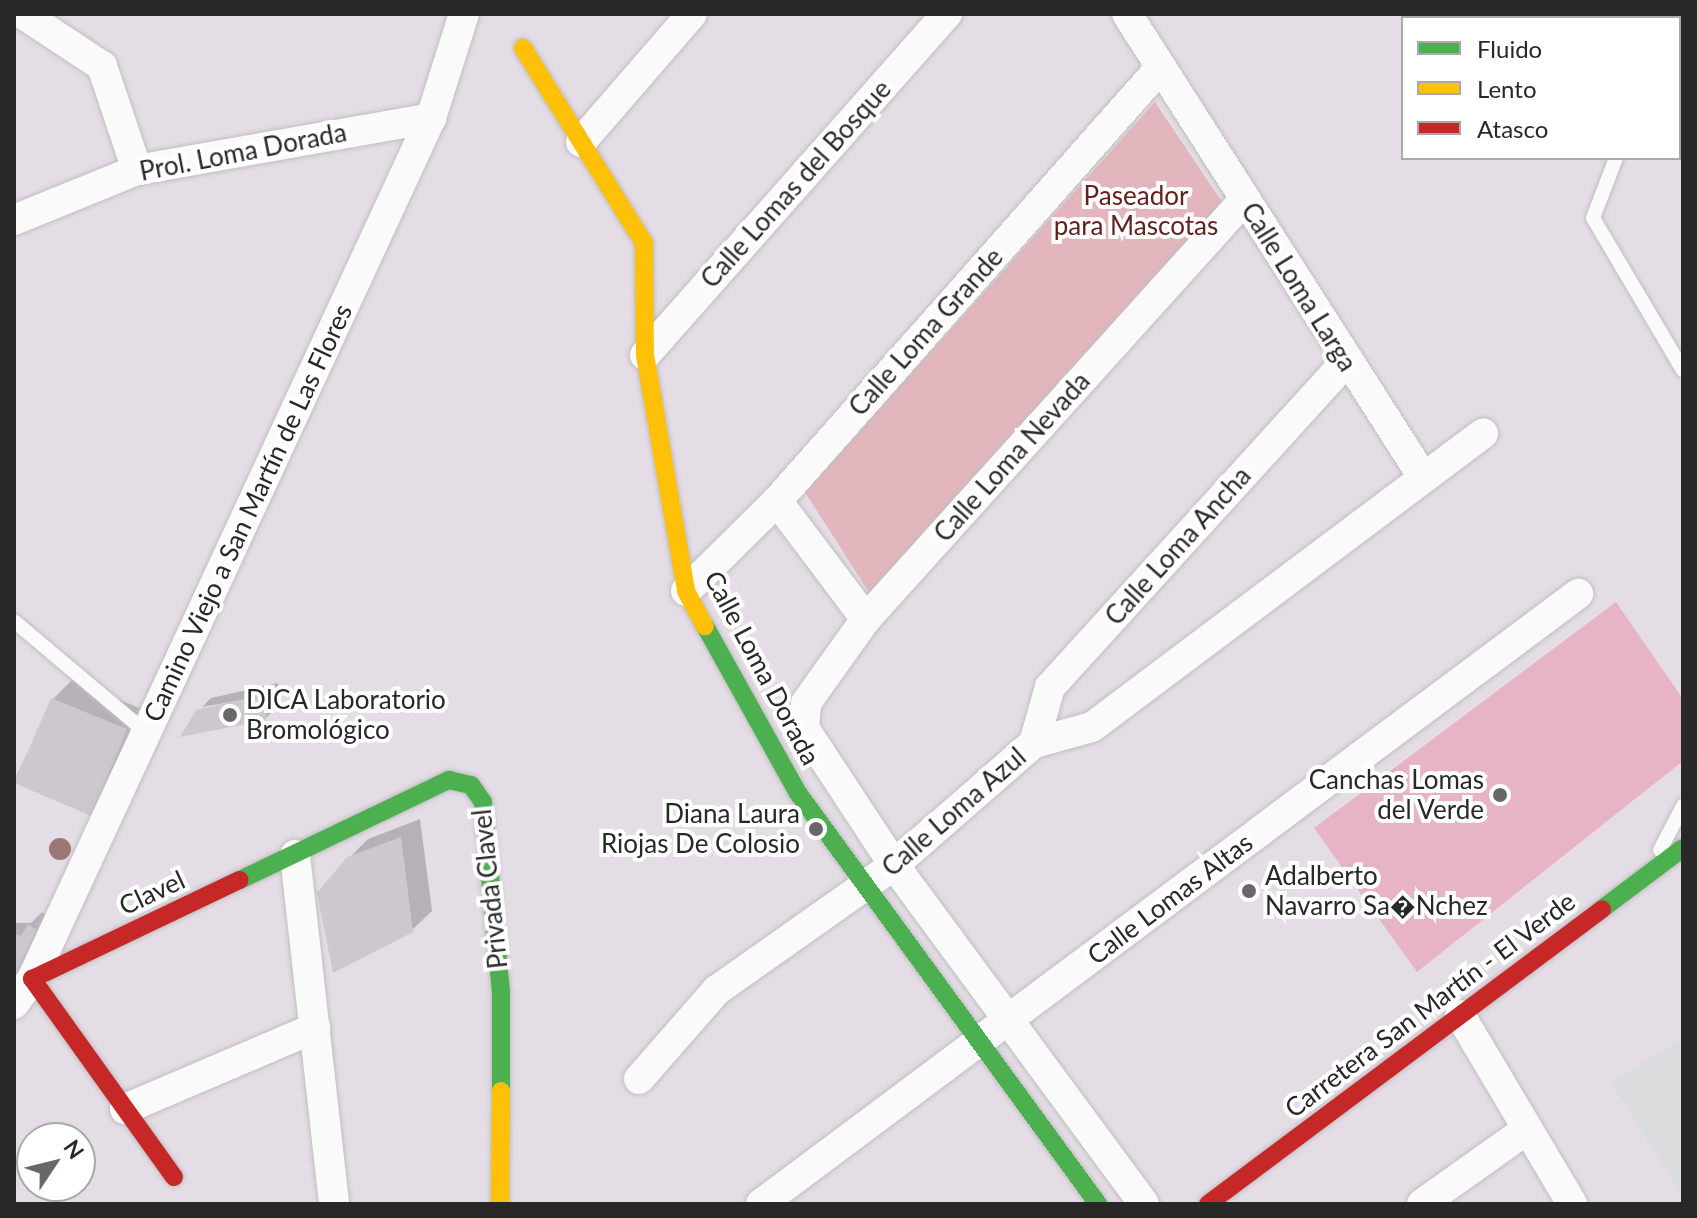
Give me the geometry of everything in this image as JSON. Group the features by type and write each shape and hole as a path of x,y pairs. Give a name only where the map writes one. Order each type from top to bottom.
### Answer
{"street":[{"path":"23,14 102,66 137,170"},
{"name":"Camino Viejo a San Martín de Las Flores","path":"14,1004 32,979 431,118 464,14"},
{"path":"581,142 692,14"},
{"name":"Calle Lomas del Bosque","path":"645,355 947,14"},
{"name":"Calle Loma Larga","path":"1127,14 1346,362 1423,477"},
{"name":"Calle Loma Dorada","path":"523,48 644,243 645,355 686,591 798,793 1098,1204"},
{"name":"Calle Loma Grande","path":"686,591 777,501 1161,67"},
{"name":"Prol. Loma Dorada","path":"14,220 137,170 431,118"},
{"name":"Calle Loma Nevada","path":"894,865 804,728 811,694 866,619 1244,200"},
{"name":"Calle Loma Ancha","path":"1034,743 1050,687 1346,362"},
{"name":"Calle Loma Azul","path":"639,1079 717,990 866,887 1034,743 1092,727 1483,433"},
{"path":"777,501 866,619"},
{"name":"Calle Lomas Altas","path":"761,1204 1578,594"},
{"name":"Privada Clavel","path":"295,855 449,780 471,785 483,802 501,991 500,1204"},
{"name":"Carretera San Martín - El Verde","path":"1208,1204 1683,848"},
{"path":"295,855 334,1204"},
{"name":"Clavel","path":"32,979 295,855"},
{"path":"894,865 1144,1204"},
{"path":"32,979 174,1177"},
{"path":"1460,1015 1572,1204"},
{"path":"125,1109 315,1028"},
{"path":"1422,1204 1526,1130"}],"lane":[{"path":"1615,160 1593,218 1683,370"},
{"path":"14,621 146,732"},
{"path":"1651,872 1683,806"}],"shaded area":[{"name":"Canchas Lomas del Verde","path":"1616,602 1683,699 1683,761 1417,972 1314,828"},
{"path":"1683,1038 1683,1197 1611,1083"}],"green space":[{"name":"Paseador para Mascotas","path":"1155,102 1222,202 870,594 805,492"}],"building":[{"name":"DICA Laboratorio Bromológico","path":"266,694 266,720 180,737 196,710"},
{"path":"51,698 127,729 91,816 14,783"},
{"path":"401,837 413,932 333,973 317,893 347,857"},
{"path":"28,924 37,930 14,978 14,934 21,936"}],"traffic: fast":[{"path":"705,626 798,793 1098,1204"},
{"path":"240,880 449,780 471,785 483,802 501,991 501,1091"},
{"path":"1602,909 1683,848"}],"traffic: slow":[{"path":"523,48 644,243 645,355 686,591 705,626"},
{"path":"500,1204 501,1091"}],"traffic: jam":[{"path":"174,1177 32,979 240,880"},
{"path":"1208,1204 1602,909"}],"place":[{"name":"DICA Laboratorio Bromológico","path":"230,715"},
{"name":"Canchas Lomas del Verde","path":"1500,795"},
{"name":"Diana Laura Riojas De Colosio","path":"816,829"},
{"name":"Adalberto Navarro Sa�Nchez","path":"1249,891"}]}
